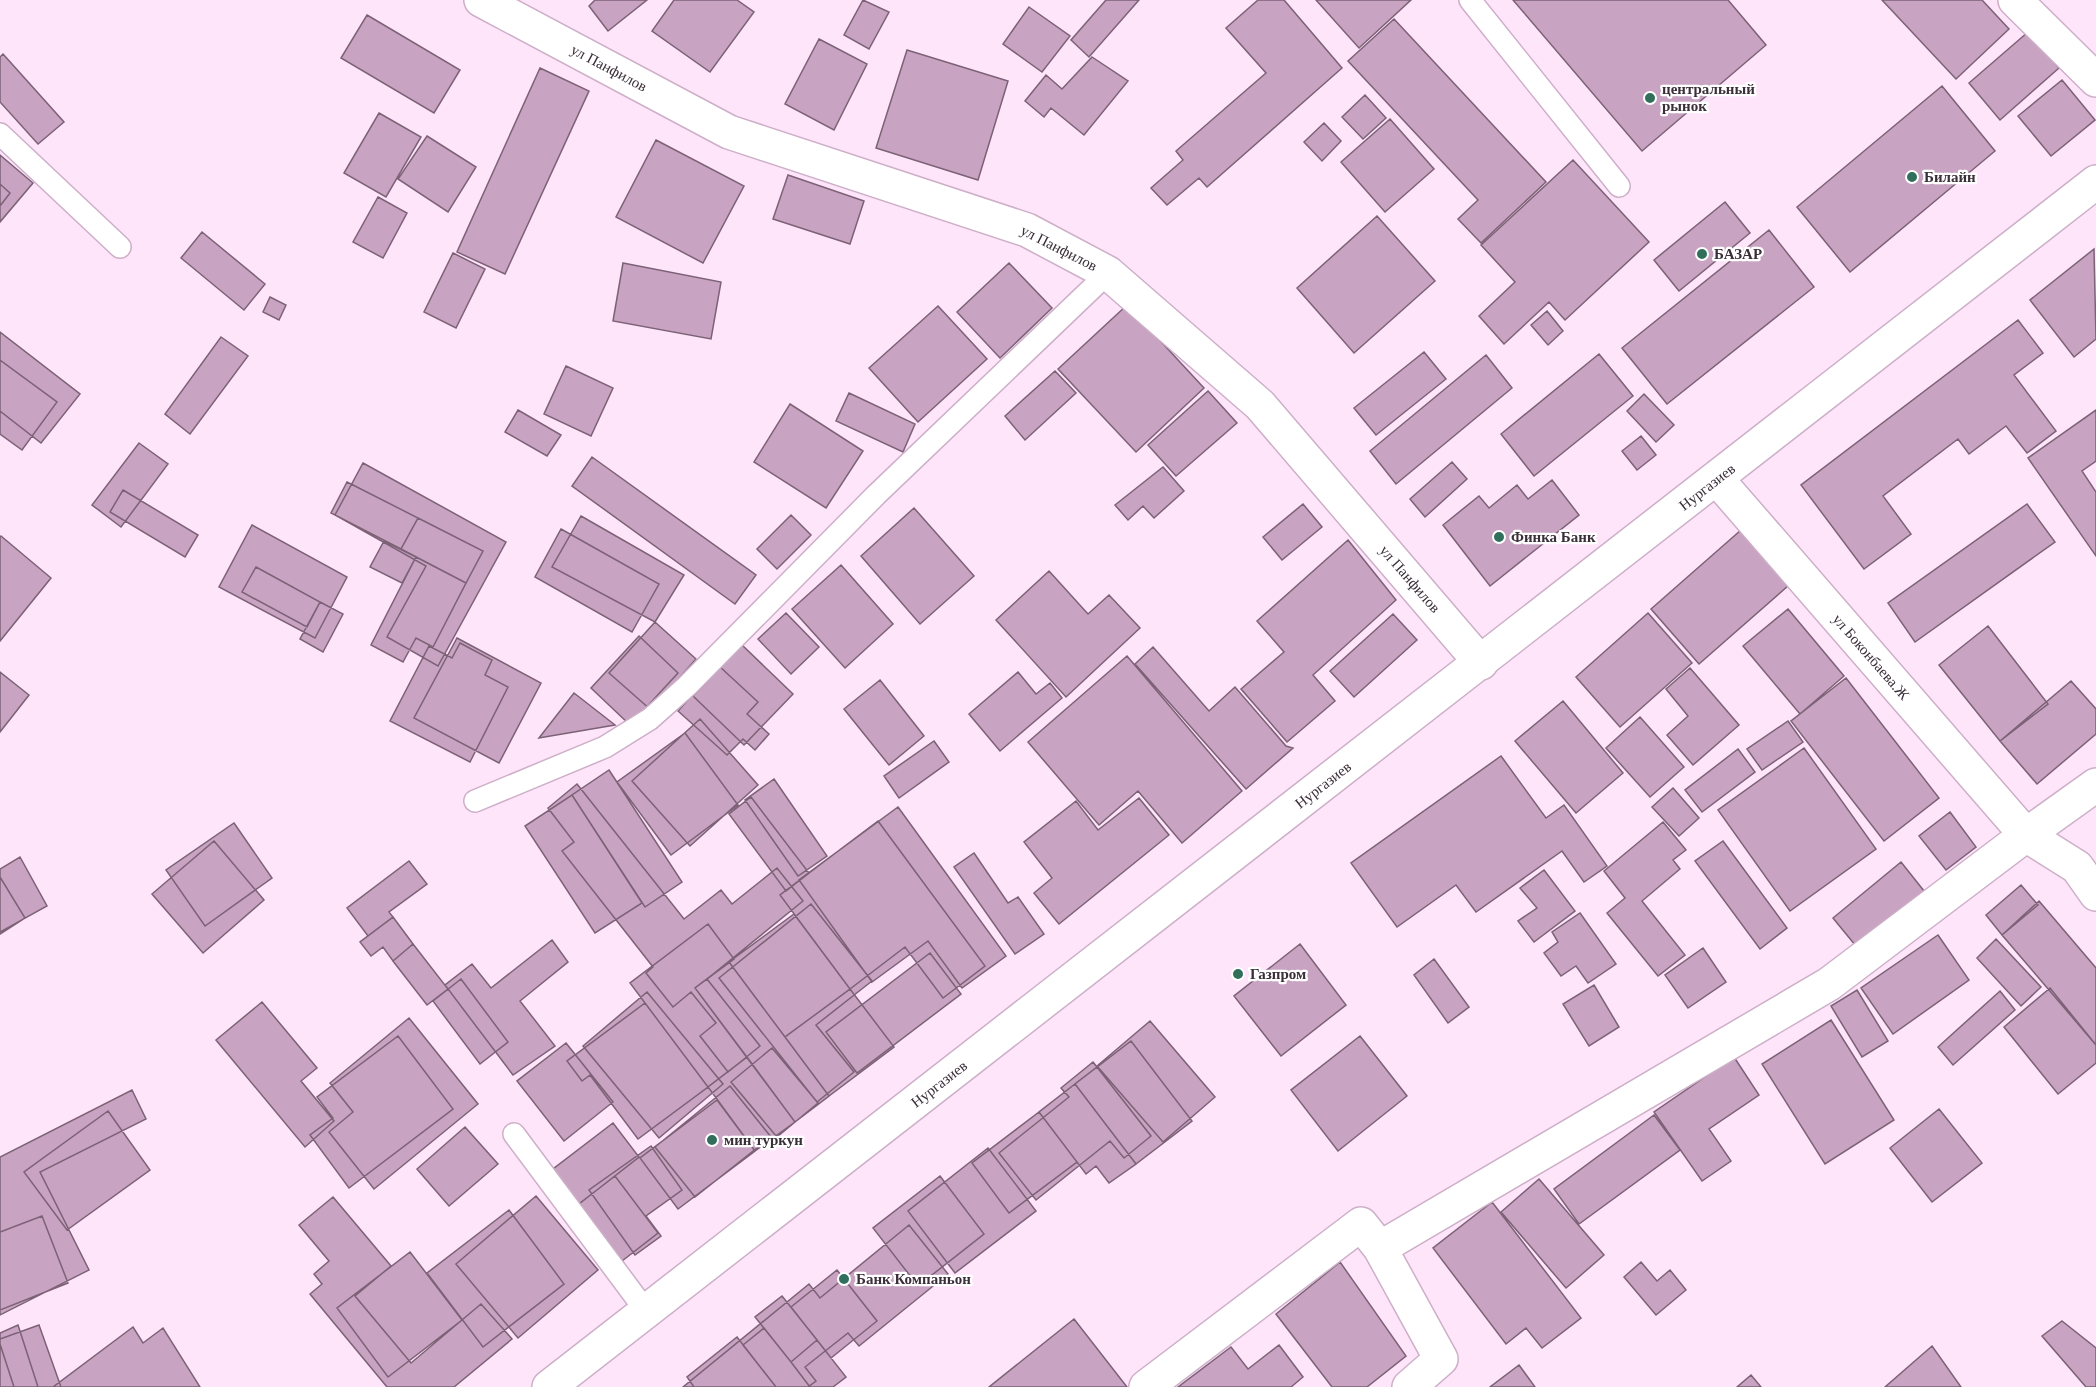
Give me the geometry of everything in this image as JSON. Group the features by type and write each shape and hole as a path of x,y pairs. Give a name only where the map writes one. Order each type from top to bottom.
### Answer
{"street":[{"name":"ул Панфилов","path":"481,0 729,132 1027,230 1108,273 1260,405 1481,663"},
{"path":"2015,0 2096,80"},
{"name":"Нургазиев","path":"549,1387 2096,182"},
{"name":"ул Боконбаева.Ж","path":"1717,479 2026,835 2077,867 2096,894"},
{"path":"1380,1248 1829,984 2096,784"},
{"path":"1146,1387 1361,1224 1380,1248 1441,1359 1409,1387"}],"lane":[{"path":"1470,0 1619,186"},
{"path":"0,134 120,248"},
{"path":"475,801 605,747 650,719 687,686 876,495 1108,273"},
{"path":"514,1134 646,1311"}],"building":[{"path":"595,0 647,0 608,31 589,6"},
{"path":"674,0 737,0 754,12 710,72 652,31"},
{"path":"863,0 889,12 869,49 844,35"},
{"path":"1106,0 1139,0 1089,57 1071,40"},
{"path":"1258,0 1284,0 1342,68 1207,187 1199,178 1167,205 1151,188 1183,160 1176,151 1266,73 1226,28"},
{"path":"1316,0 1411,0 1359,48"},
{"name":"центральный рынок","path":"1513,0 1728,0 1766,45 1642,151"},
{"path":"1882,0 1982,0 2009,29 1956,79"},
{"path":"1029,7 1070,36 1042,72 1003,44"},
{"path":"367,15 460,70 434,113 341,58"},
{"path":"1394,19 1546,182 1481,243 1458,219 1478,200 1348,61"},
{"path":"2028,32 2059,68 2000,120 1969,83"},
{"path":"819,39 867,64 834,130 785,104"},
{"path":"907,50 1008,81 978,180 876,148"},
{"path":"3,54 64,122 38,144 0,102 0,57"},
{"path":"1092,57 1128,81 1084,135 1051,108 1044,117 1025,101 1046,75 1062,89"},
{"path":"540,68 589,91 505,274 457,252"},
{"path":"2062,80 2095,120 2051,156 2018,116"},
{"path":"1942,86 1995,151 1850,272 1797,207"},
{"path":"1365,95 1386,118 1363,139 1342,117"},
{"path":"379,113 421,137 386,197 344,173"},
{"path":"1390,119 1434,169 1385,212 1341,162"},
{"path":"1324,123 1341,141 1322,161 1304,142"},
{"path":"427,136 476,167 448,212 398,179"},
{"path":"656,140 744,186 703,263 616,217"},
{"path":"0,155 33,183 0,222"},
{"path":"1573,160 1649,242 1565,320 1549,302 1504,344 1479,316 1515,282 1481,245"},
{"path":"788,175 864,201 850,244 773,219"},
{"path":"0,184 10,193 0,206"},
{"path":"378,197 407,213 383,258 353,242"},
{"path":"1725,202 1750,233 1679,291 1654,260"},
{"path":"1377,216 1435,281 1354,353 1297,288"},
{"path":"1769,230 1814,287 1667,404 1622,348"},
{"path":"202,232 265,284 244,310 181,258"},
{"path":"2094,249 2096,339 2074,357 2030,300"},
{"path":"453,253 485,269 456,328 424,312"},
{"path":"623,263 721,282 711,339 613,321"},
{"path":"1009,263 1052,308 1000,358 957,312"},
{"path":"270,297 286,305 279,320 263,312"},
{"path":"1127,305 1204,388 1136,452 1058,369"},
{"path":"938,306 987,359 918,422 869,368"},
{"path":"1547,311 1563,331 1548,345 1531,325"},
{"path":"2018,320 2043,353 2014,375 2056,431 2027,453 2006,426 1969,454 1958,439 1883,496 1911,534 1864,569 1801,485"},
{"path":"0,332 80,394 41,443 0,411"},
{"path":"221,337 248,356 190,434 165,414"},
{"path":"1424,352 1446,379 1376,435 1354,408"},
{"path":"1599,354 1633,396 1534,476 1501,434"},
{"path":"1486,355 1512,388 1396,484 1370,451"},
{"path":"0,360 57,402 22,450 0,434"},
{"path":"566,366 613,388 591,436 544,414"},
{"path":"1055,371 1076,393 1025,440 1005,416"},
{"path":"1208,391 1237,423 1176,476 1148,445"},
{"path":"849,393 915,424 903,452 836,421"},
{"path":"1644,394 1674,425 1656,442 1627,411"},
{"path":"790,404 863,451 826,508 754,462"},
{"path":"518,410 561,435 547,456 505,432"},
{"path":"2096,410 2096,461 2082,471 2096,492 2096,556 2028,458"},
{"path":"1641,436 1656,455 1637,470 1622,451"},
{"path":"139,443 168,464 121,527 92,505"},
{"path":"592,457 756,575 735,604 572,486"},
{"path":"1452,462 1467,479 1425,517 1410,499"},
{"path":"363,463 506,542 438,666 387,637 426,566 335,515"},
{"path":"1163,467 1184,491 1154,518 1143,506 1128,520 1115,505"},
{"path":"1552,480 1579,515 1490,586 1443,525 1479,496 1489,508 1517,485 1528,499"},
{"path":"347,482 418,518 401,549 331,513"},
{"path":"123,490 198,535 185,557 110,512"},
{"path":"1303,504 1322,527 1282,560 1263,537"},
{"path":"2027,504 2055,542 1915,642 1888,603"},
{"path":"914,508 974,576 920,624 861,556"},
{"path":"791,515 811,535 777,569 757,549"},
{"path":"581,516 684,575 655,622 552,567"},
{"path":"418,518 483,551 466,583 401,549"},
{"path":"252,525 347,577 315,638 219,587"},
{"path":"561,529 659,584 632,632 535,577"},
{"path":"1741,530 1789,585 1699,664 1651,609"},
{"path":"0,537 51,578 0,641"},
{"path":"1348,540 1396,600 1313,675 1335,701 1287,742 1241,689 1284,652 1257,621"},
{"path":"384,541 416,557 402,583 370,567"},
{"path":"416,557 466,583 433,647 416,638 403,662 371,645"},
{"path":"841,565 893,624 845,668 792,609"},
{"path":"256,567 320,602 307,627 242,592"},
{"path":"1049,571 1088,614 1109,595 1140,628 1066,697 996,620"},
{"path":"320,602 343,614 323,652 300,639"},
{"path":"1788,609 1844,676 1800,714 1743,646"},
{"path":"786,613 819,647 791,674 758,639"},
{"path":"1648,613 1692,663 1620,727 1576,677"},
{"path":"1393,614 1417,640 1354,697 1330,671"},
{"path":"655,622 696,659 651,710 609,673"},
{"path":"1988,626 2048,704 2000,741 1939,665"},
{"path":"639,636 678,673 630,725 591,688"},
{"path":"457,638 541,683 499,763 414,718"},
{"path":"460,643 492,660 485,675 508,687 470,762 390,721 429,646 452,658"},
{"path":"742,645 793,694 744,745 693,696"},
{"path":"1153,647 1209,711 1235,687 1286,746 1293,748 1246,789 1135,664"},
{"path":"1127,656 1242,791 1182,843 1138,791 1099,825 1028,742"},
{"path":"719,666 758,702 747,714 769,734 755,750 743,739 727,755 678,711"},
{"path":"1690,668 1739,725 1693,765 1667,735 1688,716 1666,689"},
{"path":"0,672 29,695 0,732"},
{"path":"1018,672 1036,694 1050,683 1062,698 1000,751 969,714"},
{"path":"1846,678 1939,798 1884,841 1791,721"},
{"path":"880,680 924,736 889,765 844,709"},
{"path":"2071,681 2096,709 2096,734 2037,784 2000,741"},
{"path":"574,693 615,725 539,738"},
{"path":"1563,701 1623,773 1576,813 1515,741"},
{"path":"1640,717 1684,767 1650,797 1606,748"},
{"path":"700,719 758,785 690,846 632,781"},
{"path":"1788,721 1803,742 1762,770 1747,749"},
{"path":"685,733 738,805 671,855 617,782"},
{"path":"934,741 949,762 899,798 884,776"},
{"path":"1804,748 1876,849 1790,911 1718,810"},
{"path":"1738,749 1755,772 1702,812 1685,790"},
{"path":"1501,756 1546,818 1564,805 1607,866 1584,882 1562,851 1476,912 1456,885 1397,927 1351,863"},
{"path":"609,770 682,882 645,907 572,795"},
{"path":"774,779 827,856 798,876 745,800"},
{"path":"577,784 684,919 721,890 732,904 777,868 803,901 707,979 760,1046 728,1072 700,1036 716,1023 691,992 673,1007 646,973 653,967 562,851 574,842 548,808"},
{"path":"1673,788 1699,818 1679,836 1652,807"},
{"path":"572,795 642,903 595,933 525,826"},
{"path":"751,797 809,873 786,891 729,814"},
{"path":"1139,798 1169,835 1059,924 1034,893 1052,878 1024,842 1076,801 1098,830"},
{"path":"898,807 1006,956 962,988 928,941 872,982 799,880"},
{"path":"1950,812 1976,847 1946,870 1919,836"},
{"path":"878,821 985,966 943,998 905,947 850,989 780,895"},
{"path":"1663,822 1686,850 1673,860 1680,869 1642,901 1685,955 1658,976 1607,913 1625,898 1604,871"},
{"path":"234,823 272,878 205,926 166,870"},
{"path":"214,841 264,900 203,953 152,894"},
{"path":"1723,841 1787,928 1760,949 1695,861"},
{"path":"974,853 1008,903 1018,897 1044,934 1015,954 954,867"},
{"path":"20,857 47,906 0,932 0,869"},
{"path":"409,861 427,884 389,912 393,917 368,936 347,908"},
{"path":"1901,862 1928,896 1860,951 1833,918"},
{"path":"1544,870 1575,911 1534,942 1518,921 1537,908 1520,888"},
{"path":"0,877 25,918 0,934"},
{"path":"2021,885 2038,905 2002,935 1986,915"},
{"path":"2039,901 2096,968 2096,1045 2002,935"},
{"path":"811,904 872,981 816,1025 854,1072 817,1102 719,978"},
{"path":"1580,913 1616,964 1588,983 1576,966 1561,976 1544,953 1558,942 1552,932"},
{"path":"794,914 850,989 785,1037 729,962"},
{"path":"393,917 413,944 393,961 383,947 371,956 360,942"},
{"path":"708,924 734,959 695,988 747,1057 708,1087 630,983"},
{"path":"1938,935 1969,980 1893,1034 1861,988"},
{"path":"1996,939 2041,987 2021,1006 1977,958"},
{"path":"552,940 568,962 520,1001 555,1046 513,1075 445,985 472,964 491,988"},
{"path":"413,944 448,989 427,1005 393,961"},
{"path":"1300,944 1346,1005 1281,1056 1234,996"},
{"path":"1703,948 1726,982 1688,1008 1665,975"},
{"path":"930,953 961,994 857,1073 826,1032"},
{"path":"1434,959 1469,1007 1448,1023 1414,975"},
{"path":"729,962 829,1096 795,1122 695,988"},
{"path":"461,979 508,1042 480,1064 433,1001"},
{"path":"1594,985 1619,1027 1589,1046 1563,1004"},
{"path":"2050,988 2096,1045 2096,1063 2058,1094 2004,1027"},
{"path":"850,989 894,1047 829,1096 785,1037"},
{"path":"1857,990 1888,1041 1862,1057 1831,1006"},
{"path":"2000,991 2015,1010 1953,1065 1938,1047"},
{"path":"647,992 723,1084 659,1138 583,1046"},
{"path":"262,1002 317,1068 301,1081 334,1121 305,1147 216,1040"},
{"path":"645,1003 708,1087 638,1139 590,1075 582,1081 567,1061"},
{"path":"409,1018 478,1104 374,1189 329,1132 353,1112 330,1083"},
{"path":"1831,1020 1894,1120 1825,1164 1762,1064"},
{"path":"1150,1021 1215,1097 1163,1142 1097,1066"},
{"path":"398,1036 453,1109 349,1188 310,1135 333,1118 317,1097"},
{"path":"1360,1036 1407,1096 1338,1151 1291,1090"},
{"path":"1131,1041 1192,1121 1136,1164 1075,1084"},
{"path":"566,1043 613,1102 564,1141 517,1081"},
{"path":"772,1048 818,1103 777,1137 731,1082"},
{"path":"747,1057 795,1122 755,1151 708,1087"},
{"path":"1734,1057 1759,1095 1709,1129 1731,1161 1702,1181 1654,1112"},
{"path":"1093,1062 1151,1136 1124,1158 1110,1141 1036,1200 999,1153 1069,1097 1061,1088"},
{"path":"1075,1084 1136,1164 1109,1183 1096,1166 1086,1174 1039,1112"},
{"path":"730,1086 771,1137 695,1197 655,1147"},
{"path":"132,1090 146,1119 40,1172 89,1270 0,1315 0,1157"},
{"path":"717,1100 755,1151 678,1209 640,1158"},
{"path":"1939,1109 1982,1163 1932,1202 1890,1148"},
{"path":"108,1111 150,1170 67,1230 24,1172"},
{"path":"1039,1112 1077,1162 1009,1213 972,1163"},
{"path":"1654,1115 1680,1150 1579,1224 1554,1189"},
{"path":"613,1123 639,1157 579,1204 553,1169"},
{"path":"465,1127 498,1164 449,1206 417,1169"},
{"path":"651,1146 682,1190 646,1216 661,1236 635,1255 589,1190"},
{"path":"988,1148 1036,1211 955,1273 908,1211"},
{"path":"615,1176 658,1233 622,1261 579,1204"},
{"path":"940,1176 984,1234 918,1286 873,1228"},
{"path":"1539,1179 1604,1255 1566,1288 1501,1212"},
{"path":"536,1196 598,1270 518,1338 456,1264"},
{"path":"333,1197 391,1266 355,1296 411,1363 481,1304 512,1339 454,1387 387,1387 310,1294 322,1284 314,1274 329,1261 299,1225"},
{"path":"1492,1202 1581,1318 1542,1348 1526,1328 1506,1344 1433,1248"},
{"path":"509,1210 564,1284 483,1347 427,1273"},
{"path":"42,1216 68,1283 0,1310 0,1232"},
{"path":"909,1225 948,1274 859,1346 848,1333 805,1367 816,1381 808,1387 683,1387 809,1284 820,1298"},
{"path":"410,1252 462,1320 388,1377 337,1308"},
{"path":"1340,1262 1406,1356 1367,1387 1332,1387 1276,1314"},
{"path":"1641,1262 1657,1281 1670,1270 1686,1290 1656,1315 1624,1277"},
{"path":"837,1270 877,1321 831,1358 791,1307"},
{"path":"782,1296 817,1340 791,1362 755,1317"},
{"path":"1074,1319 1127,1387 989,1387"},
{"path":"2062,1321 2096,1348 2096,1387 2086,1387 2042,1336"},
{"path":"18,1325 38,1387 14,1387 0,1344 0,1333"},
{"path":"39,1325 61,1387 0,1387 0,1339"},
{"path":"133,1327 143,1343 163,1328 200,1387 53,1387"},
{"path":"764,1328 810,1387 776,1387 743,1345"},
{"path":"737,1337 776,1387 694,1387 687,1377"},
{"path":"817,1340 846,1377 833,1387 810,1387 791,1362"},
{"path":"1279,1345 1303,1377 1291,1387 1178,1387 1231,1347 1248,1369"},
{"path":"1932,1346 1961,1387 1885,1387"},
{"path":"1519,1365 1535,1387 1490,1387"},
{"path":"1751,1375 1761,1387 1737,1387"}],"place":[{"name":"центральный рынок","path":"1650,98"},
{"name":"Билайн","path":"1912,177"},
{"name":"БАЗАР","path":"1702,254"},
{"name":"Финка Банк","path":"1499,537"},
{"name":"Газпром","path":"1238,974"},
{"name":"мин туркун","path":"712,1140"},
{"name":"Банк Компаньон","path":"844,1279"}]}
